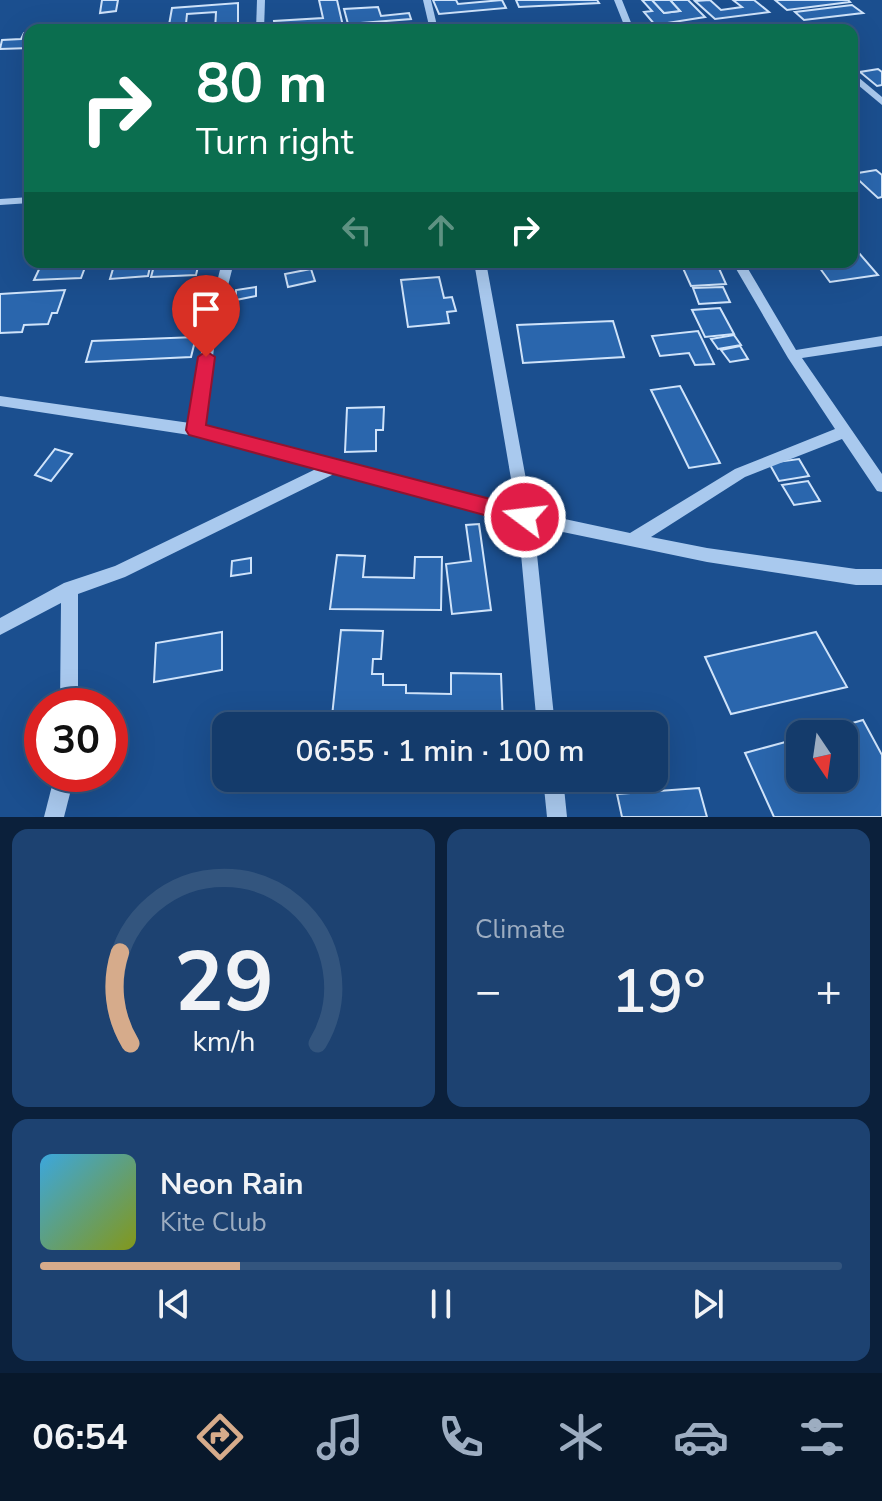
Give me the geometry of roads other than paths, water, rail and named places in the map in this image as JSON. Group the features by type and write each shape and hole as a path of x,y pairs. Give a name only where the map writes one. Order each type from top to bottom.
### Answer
{"street":[{"path":"260,24 261,0"},
{"path":"427,0 433,24"},
{"path":"618,0 628,24"},
{"path":"858,80 882,102"},
{"path":"0,202 24,200"},
{"path":"196,430 210,333 226,268"},
{"path":"481,268 525,517 545,712"},
{"path":"742,268 793,355 882,486"},
{"path":"793,355 882,341"},
{"path":"0,401 196,430 525,517 707,555 856,577 882,577"},
{"path":"632,540 740,473 843,432"},
{"path":"0,627 70,589 119,572 335,467"},
{"path":"69,688 70,589"},
{"path":"54,817 60,792"},
{"path":"554,792 557,817"}]}
